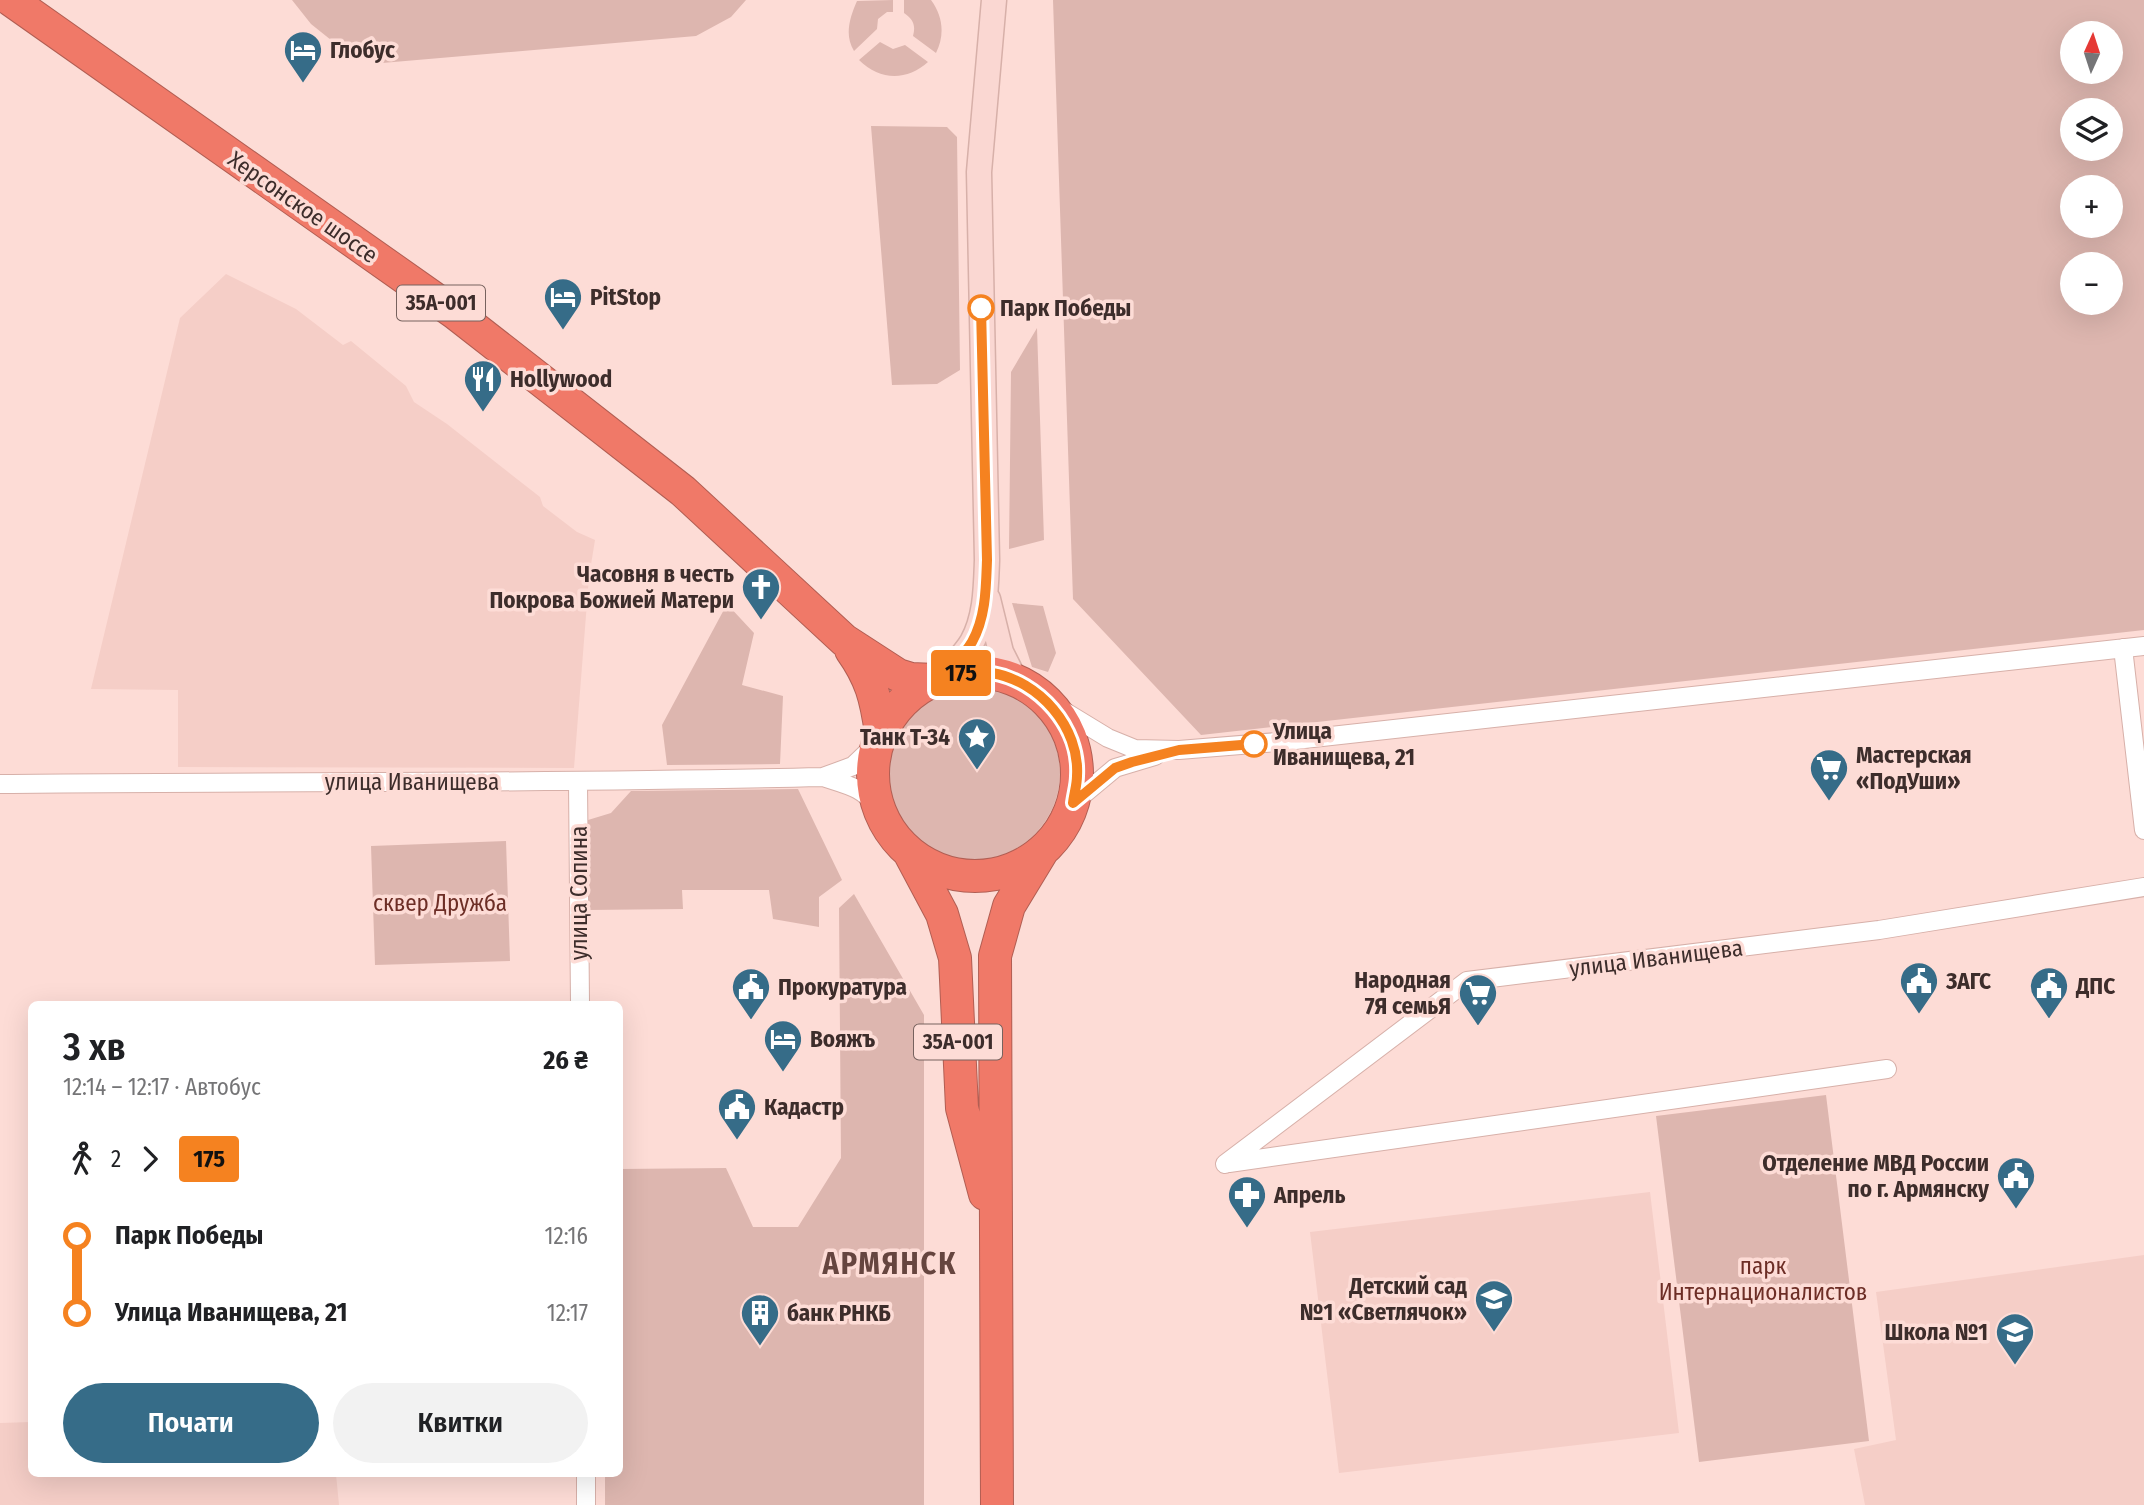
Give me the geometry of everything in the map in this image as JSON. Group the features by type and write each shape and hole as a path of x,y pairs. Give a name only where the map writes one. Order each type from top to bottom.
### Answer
{"highway":[{"name":"Херсонское шоссе","path":"12,0 455,313 683,491 844,640 898,675 911,679 939,678"},
{"name":"Херсонское шоссе","path":"844,640 864,669 875,692 879,738"},
{"name":"35А-001","path":"997,1505 995,956 1009,906 1043,850 1061,828 1073,803 1077,774 1074,747 1062,720 1044,699 1015,680 992,673 968,672 939,678 902,701 890,716 879,738 872,765 878,808 890,832 909,852 928,865 950,873 973,876 998,873 1022,865 1043,850"},
{"name":"35А-001","path":"909,852 942,914 955,958 962,1108 995,1238"}],"main road":[{"path":"939,678 971,643 981,622 986,592 978,181 993,0"},
{"path":"986,592 1001,652 1015,680"}],"street":[{"path":"1044,699 1108,738 1135,749 1179,750 1266,743 2144,646"},
{"path":"2123,648 2144,830"},
{"name":"улица Иванищева","path":"823,778 853,766 879,738"},
{"path":"1073,803 1115,768 1179,750"},
{"name":"улица Иванищева","path":"0,783 578,782 823,778 858,788 869,795 878,808"},
{"name":"улица Сопина","path":"578,782 580,1001"},
{"name":"улица Иванищева","path":"1887,1069 1225,1164 1467,981 1879,930 2144,887"},
{"path":"586,1477 586,1505"}],"shaded area":[{"path":"226,274 296,309 343,345 351,341 406,386 414,402 447,424 540,497 543,506 577,532 595,540 589,577 574,768 178,767 178,690 91,689 180,318"},
{"name":"Детский сад №1 «Светлячок»","path":"1650,1192 1679,1433 1339,1473 1310,1232"},
{"name":"Школа №1","path":"2144,1255 2144,1505 1865,1505 1854,1449 1896,1440 1876,1292"},
{"path":"28,1422 28,1477 336,1477 339,1505 0,1505 0,1423"}],"green space":[{"path":"292,0 746,0 731,17 696,36 382,63 341,48 311,24"},
{"path":"893,0 893,12 887,12 878,19 877,29 854,51 849,32 857,1"},
{"path":"904,0 931,0 935,6 942,33 936,53 913,36 914,25 904,13"},
{"name":"Парк Победы","path":"1053,0 2144,0 2144,630 1201,735 1073,599"},
{"path":"880,42 893,49 905,45 928,62 911,73 902,75 876,72 859,60"},
{"path":"871,126 947,127 957,137 960,370 937,384 892,385"},
{"path":"1037,328 1044,540 1009,549 1011,372"},
{"path":"1012,603 1043,606 1056,653 1048,672 1032,667"},
{"path":"727,604 754,633 742,685 783,696 780,764 667,765 662,725"},
{"path":"973,686 1006,693 1034,712 1053,740 1060,773 1053,806 1034,834 1006,853 973,860 940,853 912,834 893,806 886,773 893,740 912,712 940,693"},
{"path":"798,789 842,880 819,897 819,927 773,919 769,890 682,890 683,909 588,910 588,820 611,813 631,791"},
{"name":"сквер Дружба","path":"506,841 510,961 375,965 371,846"},
{"path":"854,894 924,1015 924,1505 605,1505 605,1477 623,1477 623,1169 726,1168 753,1227 798,1227 841,1158 839,908"},
{"name":"парк Интернационалистов","path":"1826,1095 1869,1441 1699,1462 1656,1116"}],"bus line":[{"name":"175","path":"981,308 986,592 981,622 971,643 944,676 968,672 992,673 1015,680 1044,699 1062,720 1074,747 1077,774 1073,803 1115,768 1132,762 1179,750 1254,744"}],"place":[{"name":"Глобус","path":"303,84"},
{"name":"Парк Победы","path":"981,308"},
{"name":"PitStop","path":"563,331"},
{"name":"Hollywood","path":"483,413"},
{"name":"Часовня в честь Покрова Божией Матери","path":"761,621"},
{"name":"Улица Иванищева, 21","path":"1254,744"},
{"name":"Танк Т-34","path":"977,771"},
{"name":"Мастерская «ПодУши»","path":"1829,802"},
{"name":"ЗАГС","path":"1919,1015"},
{"name":"ДПС","path":"2049,1020"},
{"name":"Прокуратура","path":"751,1021"},
{"name":"Народная 7Я семьЯ","path":"1478,1027"},
{"name":"Вояжъ","path":"783,1073"},
{"name":"Кадастр","path":"737,1141"},
{"name":"Отделение МВД России по г. Армянску","path":"2016,1210"},
{"name":"Апрель","path":"1247,1229"},
{"name":"Детский сад №1 «Светлячок»","path":"1494,1333"},
{"name":"банк РНКБ","path":"760,1347"},
{"name":"Школа №1","path":"2015,1366"}],"district":[{"name":"АРМЯНСК","path":"890,1264"}]}
